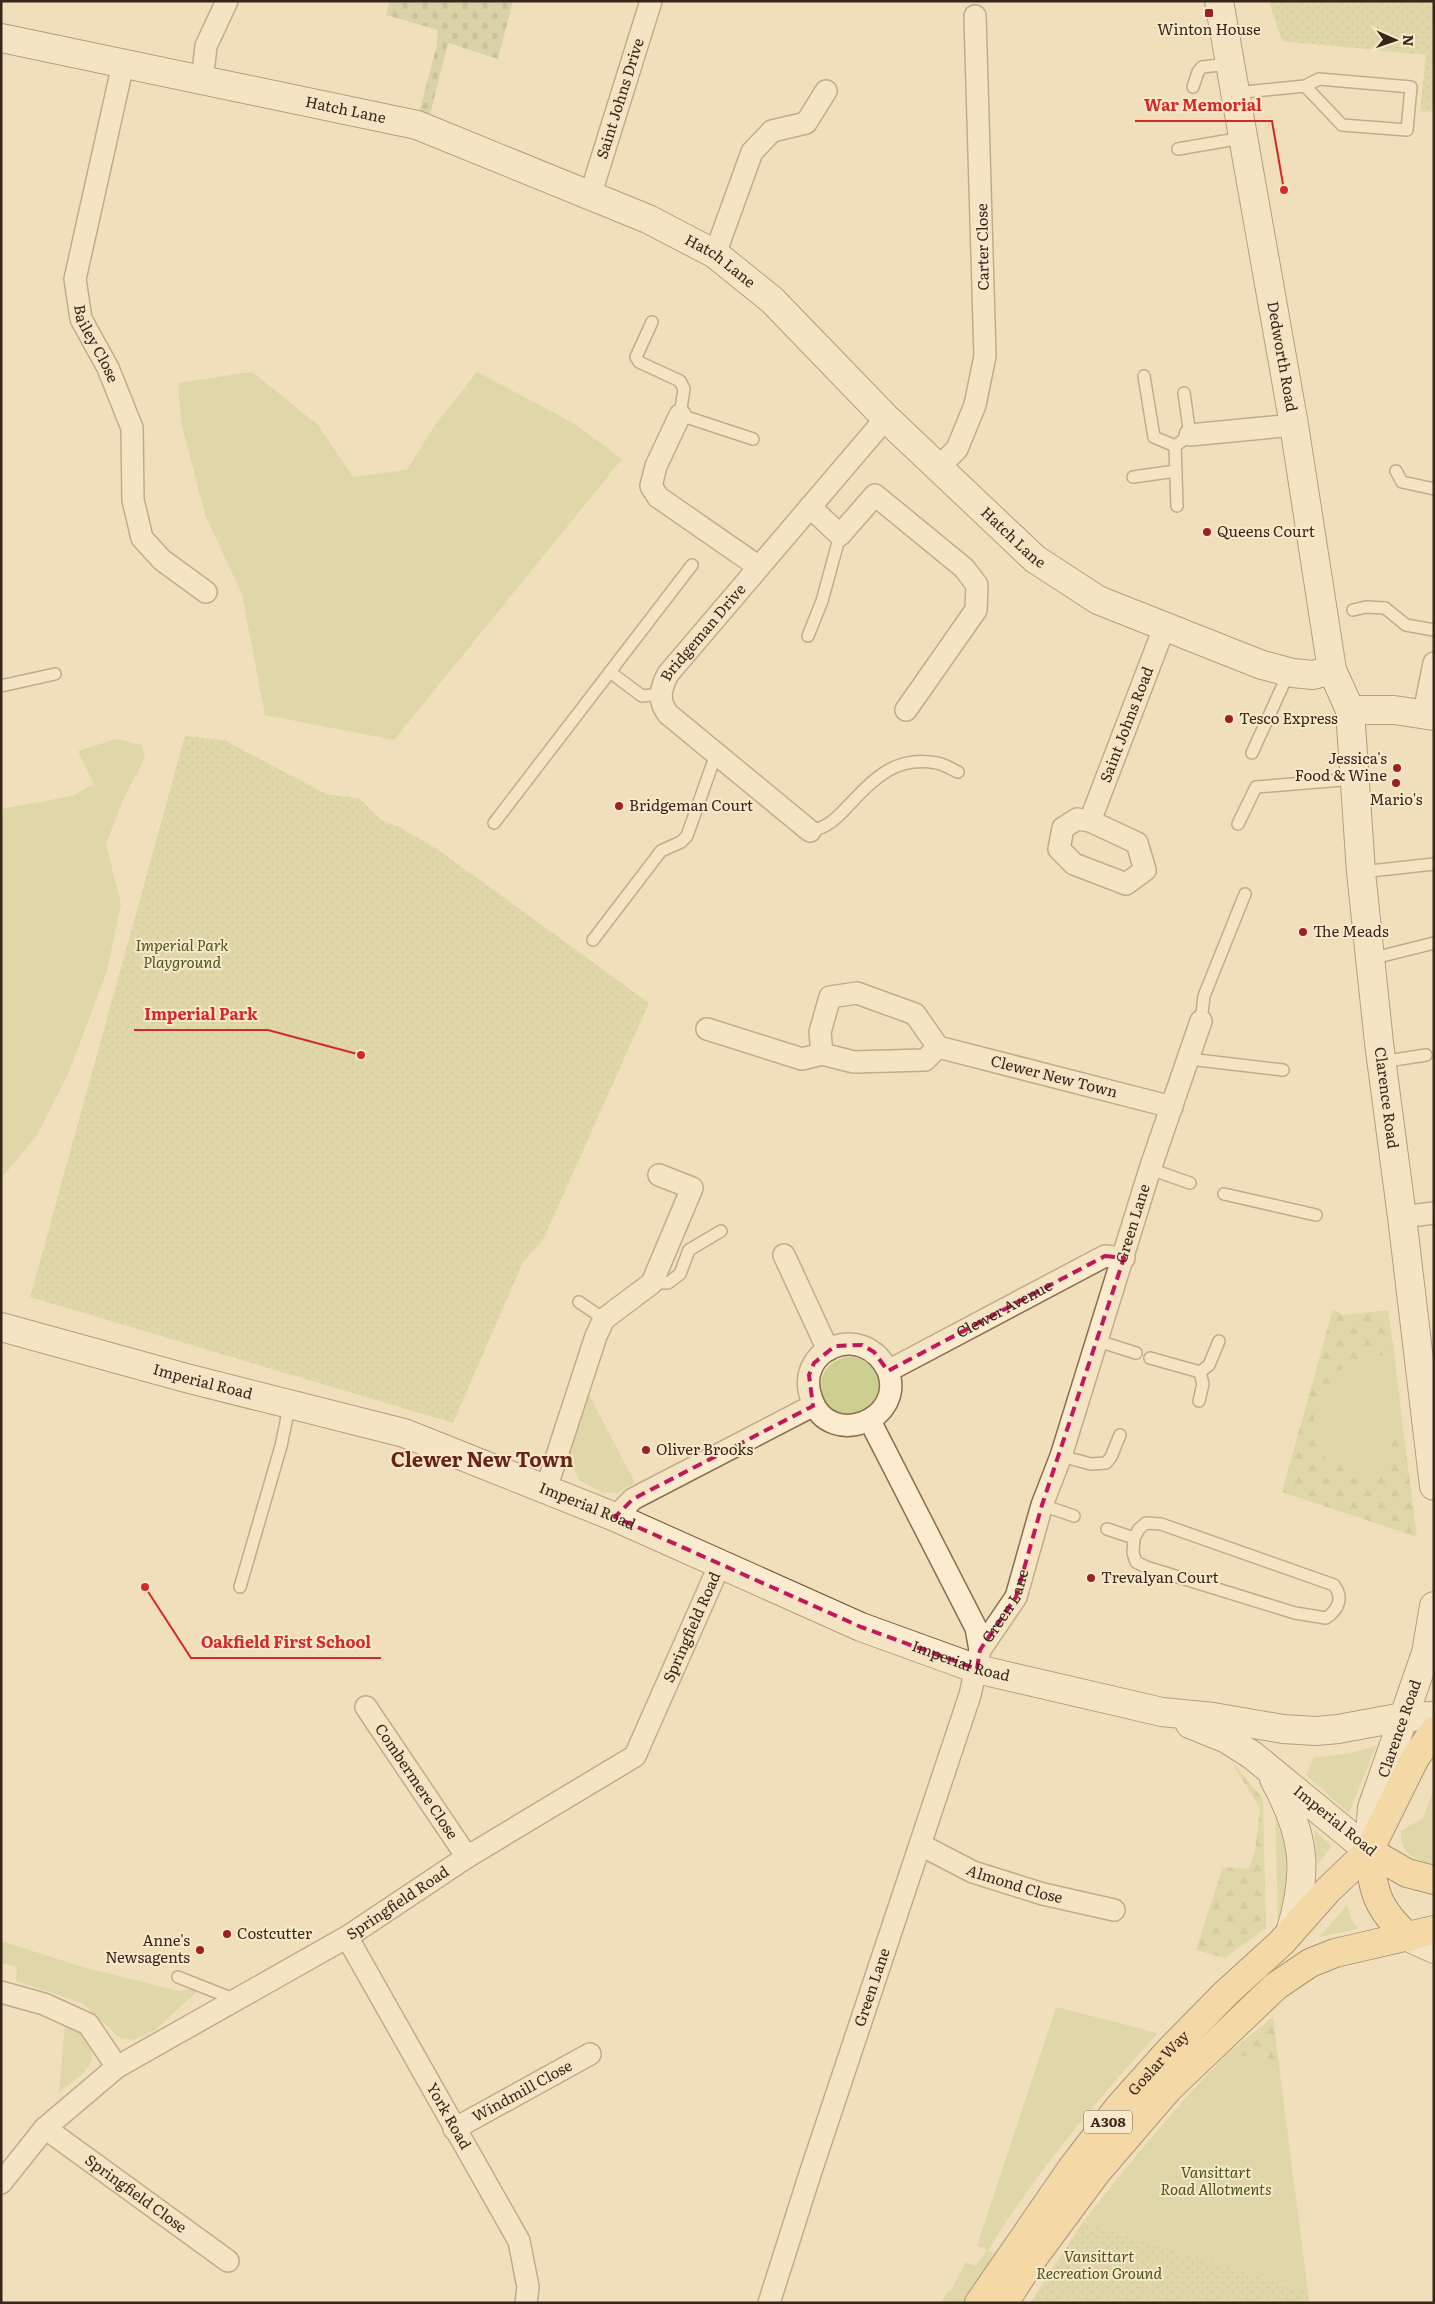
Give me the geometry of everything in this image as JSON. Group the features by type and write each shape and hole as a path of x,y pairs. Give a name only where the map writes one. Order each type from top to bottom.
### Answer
{"main road":[{"name":"Dedworth Road","path":"1219,1 1294,425 1332,670 1350,710"},
{"name":"Hatch Lane","path":"1,38 202,82 417,125 648,219 715,254 772,300 886,418 1035,558 1098,600 1262,666 1313,675 1332,670"},
{"path":"1350,710 1394,710 1429,715"},
{"name":"Clarence Road","path":"1350,710 1361,872 1381,1062 1402,1217 1434,1486"},
{"name":"Imperial Road","path":"1,1327 186,1378 404,1433 615,1517 862,1626 1162,1712 1227,1739 1266,1765 1363,1847 1407,1873 1434,1880"},
{"name":"Clarence Road","path":"1363,1847 1372,1808 1426,1652 1434,1606"},
{"name":"Imperial Road","path":"1162,1712 1213,1717 1283,1729 1316,1731 1403,1717 1434,1716"},
{"path":"1434,1731 1415,1758 1363,1847 1377,1898 1390,1920 1421,1933 1434,1948"},
{"path":"1266,1765 1290,1810 1301,1847 1301,1894 1290,1933"},
{"name":"Goslar Way","path":"979,2303 1072,2168 1119,2107 1169,2051 1290,1933 1363,1847"},
{"name":"Goslar Way","path":"1004,2303 1031,2261 1096,2173 1169,2088 1258,2003 1290,1975 1310,1963 1335,1953 1421,1933"}],"street":[{"path":"202,82 206,46 227,1"},
{"name":"Saint Johns Drive","path":"590,196 651,1"},
{"name":"Carter Close","path":"939,467 957,449 975,405 985,356 976,15"},
{"name":"Bailey Close","path":"123,64 75,279 81,319 108,368 132,428 133,500 142,538 162,560 206,592"},
{"path":"715,254 752,152 772,131 806,123 826,91"},
{"path":"680,415 656,466 651,486 658,497 759,567"},
{"name":"Bridgeman Drive","path":"810,831 668,714 661,705 661,694 668,674 886,418"},
{"path":"1183,440 1294,425"},
{"path":"810,508 840,535 875,495 964,568 978,585 976,610 906,710"},
{"name":"Saint Johns Road","path":"1090,821 1164,628"},
{"path":"1429,715 1434,663"},
{"path":"707,1029 802,1059 822,1054 854,1062 925,1060 938,1047 915,1014 857,993 830,997 820,1032 822,1054"},
{"name":"Green Lane","path":"769,2303 813,2165 921,1845 978,1660 1016,1597 1042,1505 1061,1456 1124,1258 1150,1169 1201,1021"},
{"name":"Clewer New Town","path":"938,1047 1172,1107"},
{"path":"546,1489 596,1336 604,1319 652,1283 692,1188 659,1175"},
{"path":"1402,1217 1434,1213"},
{"path":"784,1255 828,1350"},
{"name":"Clewer Avenue","path":"888,1371 1105,1256 1124,1258"},
{"path":"848,1343 862,1345 874,1352 883,1361 888,1371 891,1387 888,1400 880,1412 870,1421 844,1426 830,1422 814,1405 808,1389 809,1375 814,1363 828,1350 848,1343"},
{"path":"615,1517 634,1499 814,1405"},
{"path":"870,1421 976,1628 978,1660"},
{"name":"Springfield Road","path":"1,2183 45,2128 117,2067 347,1937 467,1856 635,1756 720,1564"},
{"name":"Combermere Close","path":"366,1707 467,1856"},
{"name":"Almond Close","path":"921,1845 973,1872 1043,1894 1114,1910"},
{"name":"York Road","path":"347,1937 519,2241 528,2287 526,2303"},
{"path":"1,1992 44,2004 88,2024 117,2067"},
{"name":"Windmill Close","path":"454,2129 590,2054"},
{"name":"Springfield Close","path":"45,2128 228,2261"}],"lane":[{"path":"1193,87 1198,72 1202,67 1230,64"},
{"path":"1235,93 1305,86 1319,79 1411,87 1407,130 1342,125 1305,86"},
{"path":"1178,149 1242,138"},
{"path":"652,322 636,357 639,362 680,380 684,389 680,415 754,439"},
{"path":"1144,376 1154,437 1183,440"},
{"path":"1177,506 1176,471 1183,440 1184,394"},
{"path":"1133,478 1176,471"},
{"path":"1396,471 1402,482 1434,489"},
{"path":"808,636 822,602 840,535"},
{"path":"494,823 692,565"},
{"path":"1353,610 1366,607 1385,608 1406,625 1434,630"},
{"path":"610,672 642,696 661,694"},
{"path":"1252,753 1289,672"},
{"path":"1,686 55,674"},
{"path":"593,940 662,851 681,842 687,836 716,754"},
{"path":"810,831 834,821 882,772 899,764 938,763 958,772"},
{"path":"1238,824 1256,787 1354,779"},
{"path":"1361,872 1434,864"},
{"path":"1201,1021 1204,996 1245,894"},
{"path":"1370,959 1434,943"},
{"path":"1381,1062 1426,1055"},
{"path":"1189,1059 1284,1070"},
{"path":"1150,1169 1190,1183"},
{"path":"1224,1194 1316,1216"},
{"path":"652,1283 668,1284 680,1274 689,1250 721,1231"},
{"path":"579,1302 604,1319"},
{"path":"1098,1341 1136,1353"},
{"path":"1200,1372 1209,1365 1219,1342"},
{"path":"1150,1358 1200,1372"},
{"path":"1199,1401 1203,1384 1200,1372"},
{"path":"240,1587 281,1446 290,1403"},
{"path":"1061,1456 1091,1464 1106,1463 1111,1457 1120,1434"},
{"path":"1042,1505 1074,1516"},
{"path":"1146,1523 1161,1524 1334,1585 1338,1590 1340,1599 1338,1608 1326,1618 1295,1613 1146,1567 1136,1562 1133,1553 1134,1538 1139,1529 1146,1523"},
{"path":"1107,1529 1134,1538"},
{"path":"178,1977 236,2000"}],"highlighted area":[{"path":"1105,1256 1124,1258 1042,1505 1016,1597 980,1650 977,1669 861,1627 615,1517 633,1499 813,1406 809,1375 814,1363 835,1346 862,1345 874,1352 888,1371"}],"green space":[{"path":"390,1 513,1 498,59 448,43 430,115 419,113 437,45 438,30 386,15"},
{"path":"1269,1 1434,1 1434,112 1420,111 1426,55 1282,41"},
{"path":"252,372 318,425 353,477 407,470 435,425 477,372 575,424 622,459 394,740 265,715 242,594 205,515 181,421 178,383"},
{"name":"Imperial Park Playground","path":"185,736 224,740 326,794 360,799 380,819 399,827 437,849 649,1003 543,1240 523,1262 453,1423 30,1297"},
{"path":"116,739 142,745 145,758 123,800 106,844 121,904 107,971 69,1072 37,1135 5,1174 1,1174 1,809 72,796 94,784 78,751"},
{"path":"1333,1309 1343,1315 1388,1310 1394,1352 1344,1365 1314,1403 1314,1438 1328,1461 1377,1476 1402,1420 1417,1537 1282,1492"},
{"path":"1394,1352 1402,1419 1378,1476 1328,1461 1314,1438 1314,1403 1344,1365"},
{"path":"850,1357 866,1362 874,1370 879,1386 874,1402 866,1410 850,1415 834,1410 826,1402 821,1386 826,1370 834,1362"},
{"path":"588,1393 633,1479 634,1483 617,1493 601,1492 579,1480 567,1455"},
{"path":"1376,1746 1349,1813 1306,1775 1314,1758 1351,1753"},
{"path":"1229,1758 1263,1799 1266,1928 1225,1958 1196,1950 1223,1867 1249,1869 1255,1851 1260,1808"},
{"path":"1434,1789 1434,1864 1415,1858 1406,1850 1401,1838 1401,1831 1423,1818"},
{"path":"1275,1804 1294,1832 1288,1906 1278,1922"},
{"path":"1314,1830 1332,1846 1317,1865"},
{"path":"1347,1905 1352,1920 1358,1929 1319,1937"},
{"path":"1,1941 83,1967 178,1991 201,1988 155,2030 134,2040 120,2038 82,2003 16,1981 17,1967 1,1963"},
{"path":"1056,2007 1158,2033 1068,2137 1027,2192 988,2250 996,2253 963,2303 941,2303 948,2291 951,2290 966,2262 976,2266 987,2250 977,2246"},
{"path":"1273,2017 1279,2065 1229,2052"},
{"path":"65,2022 83,2036 92,2056 86,2070 59,2093"},
{"name":"Vansittart Road Allotments","path":"1229,2052 1279,2065 1308,2292 1083,2222 1153,2135"},
{"name":"Vansittart Recreation Ground","path":"1083,2222 1308,2292 1309,2303 1030,2303"}],"place":[{"name":"Winton House","path":"1209,13"},
{"name":"War Memorial","path":"1284,190"},
{"name":"Queens Court","path":"1207,532"},
{"name":"Tesco Express","path":"1229,719"},
{"name":"Jessica's Food & Wine","path":"1397,768"},
{"name":"Mario's","path":"1396,783"},
{"name":"Bridgeman Court","path":"619,806"},
{"name":"The Meads","path":"1303,932"},
{"name":"Imperial Park","path":"361,1055"},
{"name":"Oliver Brooks","path":"646,1450"},
{"name":"Trevalyan Court","path":"1091,1578"},
{"name":"Oakfield First School","path":"145,1587"},
{"name":"Costcutter","path":"227,1934"},
{"name":"Anne's Newsagents","path":"200,1950"}],"district":[{"name":"Clewer New Town","path":"482,1460"}]}
